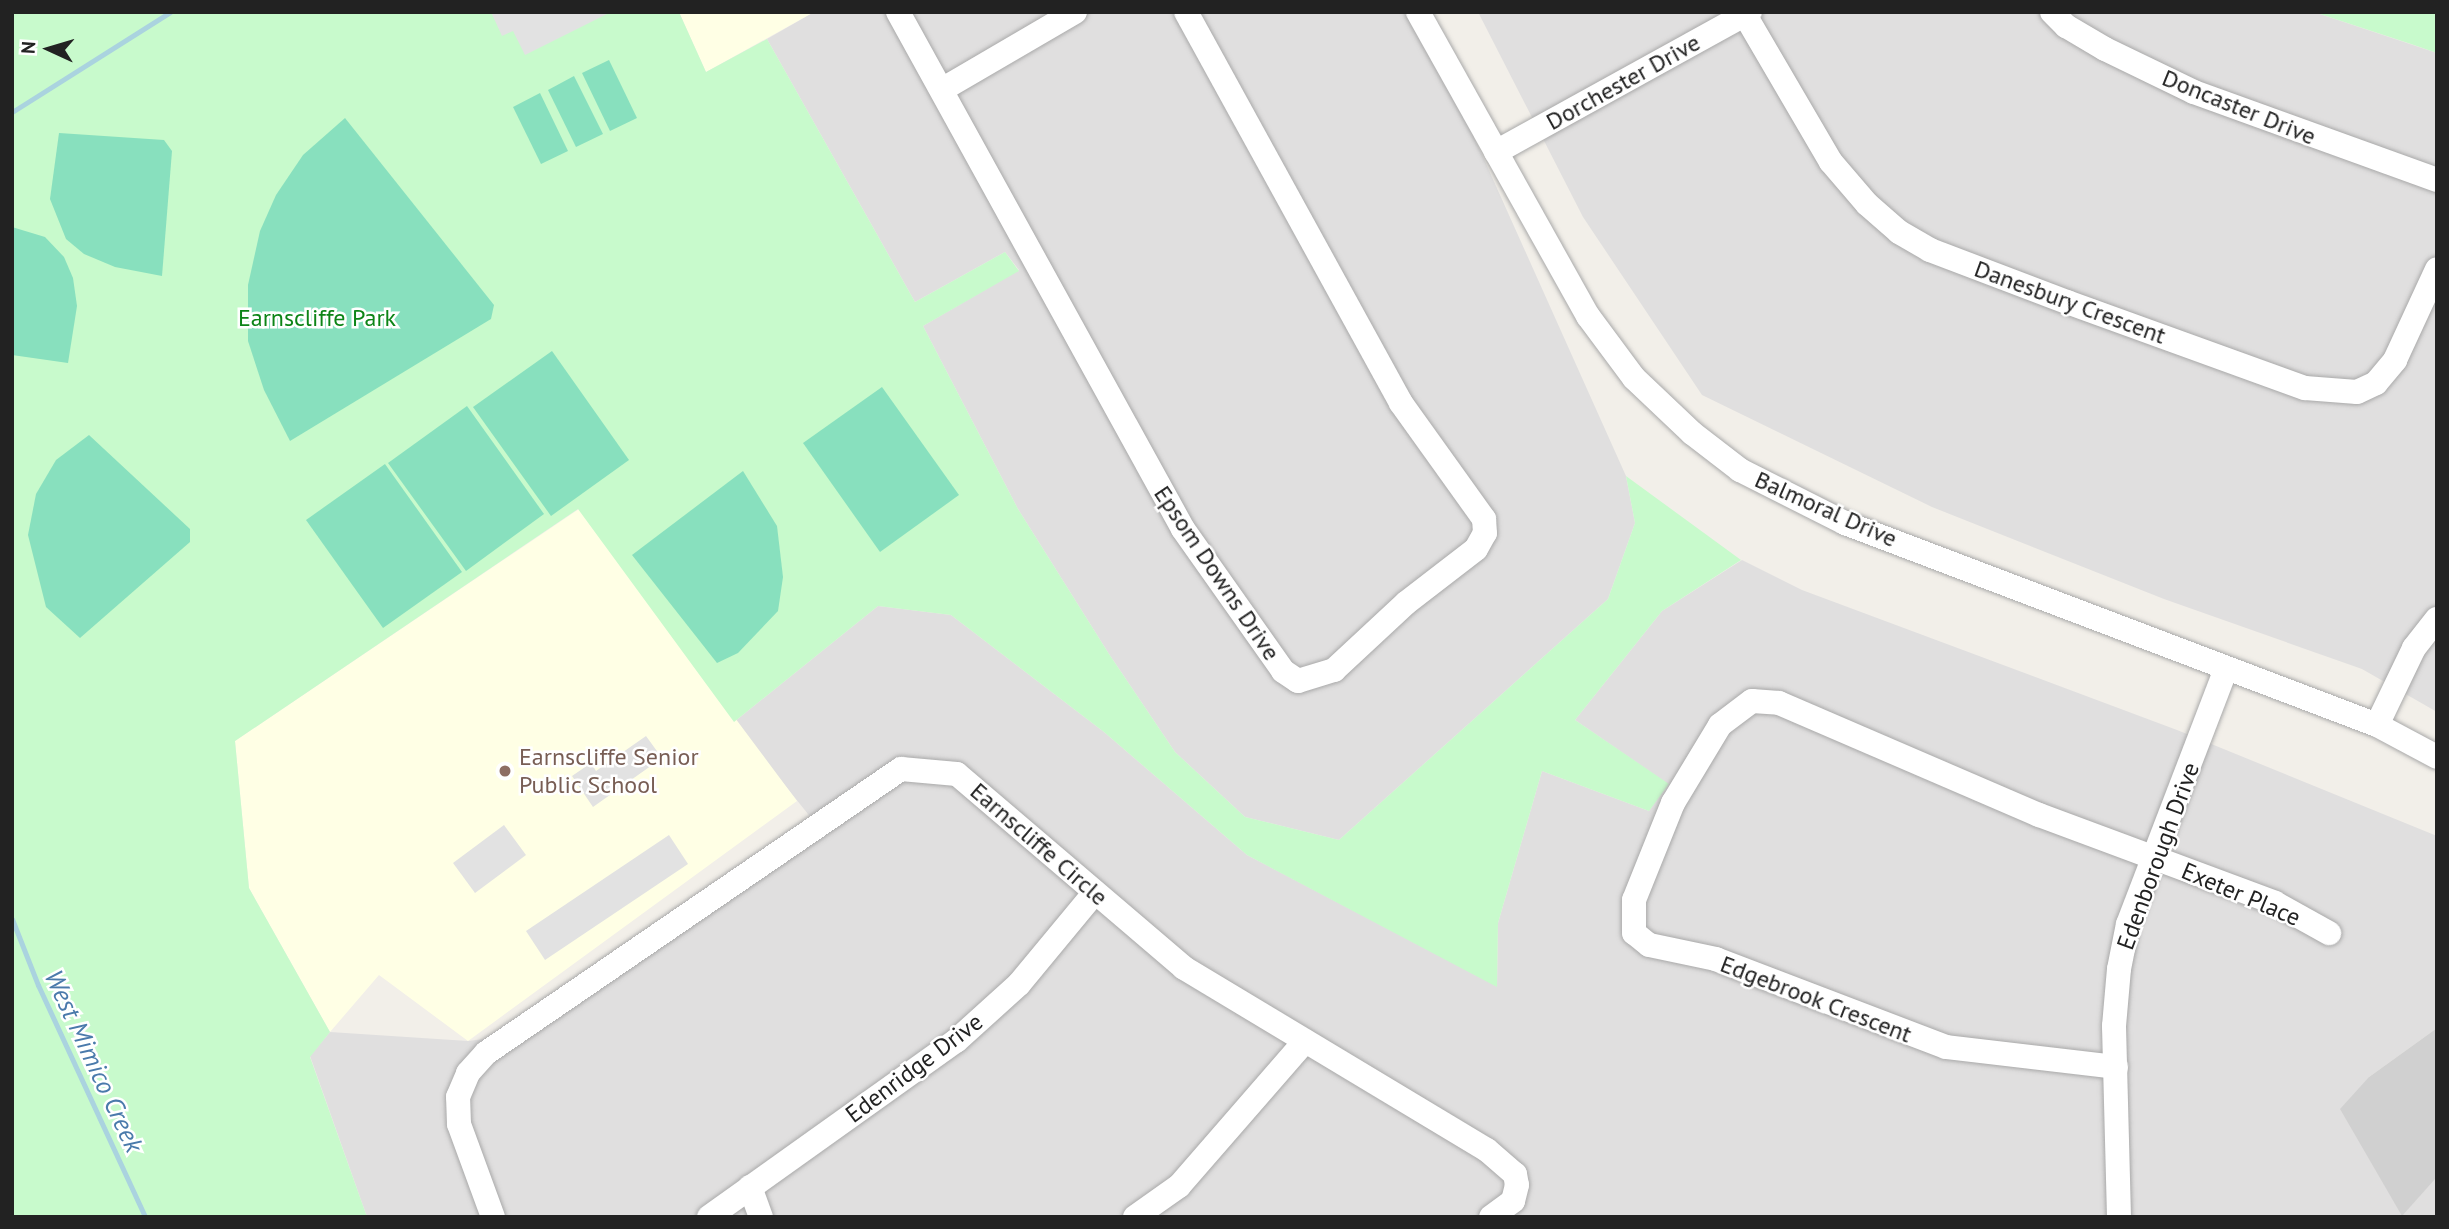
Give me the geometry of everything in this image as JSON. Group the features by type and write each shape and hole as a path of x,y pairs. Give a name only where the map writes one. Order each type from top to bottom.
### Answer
{"street":[{"name":"Epsom Downs Drive","path":"898,12 943,89 1183,529 1283,671 1298,681 1335,670 1406,603 1476,549 1485,533 1484,519 1401,403 1186,12"},
{"path":"943,89 1076,12"},
{"name":"Balmoral Drive","path":"1418,12 1588,316 1634,378 1692,433 1740,470 1844,523 2376,725 2437,757"},
{"name":"Doncaster Drive","path":"2052,12 2066,26 2105,49 2194,92 2437,180"},
{"name":"Dorchester Drive","path":"1496,152 1748,13"},
{"name":"Danesbury Crescent","path":"1748,13 1831,162 1867,204 1899,232 1930,250 2067,302 2305,388 2357,392 2376,383 2395,360 2437,269"},
{"path":"2376,725 2414,648 2437,619"},
{"name":"Edenborough Drive","path":"2119,1217 2116,1067 2119,969 2128,924 2227,669"},
{"name":"Edgebrook Crescent","path":"2116,1067 1946,1047 1906,1035 1716,959 1649,945 1634,933 1634,900 1676,795 1720,725 1752,701 1779,703 2039,815 2153,857"},
{"name":"Earnscliffe Circle","path":"493,1217 459,1124 458,1097 468,1073 486,1053 901,769 957,774 1184,968 1461,1131 1515,1174 1513,1201 1491,1217"},
{"name":"Exeter Place","path":"2153,857 2275,903 2329,933"},
{"name":"Edenridge Drive","path":"709,1217 956,1041 1019,984 1095,892"},
{"path":"1135,1217 1179,1186 1305,1041"},
{"path":"750,1187 761,1217"}],"shaded area":[{"path":"491,12 611,12 525,55 513,31 502,36"},
{"path":"679,12 814,12 706,72"},
{"path":"814,12 1418,12 1626,476 1635,523 1608,599 1339,840 1245,817 1175,752 1109,654 1018,509 923,326 1019,270 1005,252 915,302 767,39"},
{"path":"1478,12 2314,12 2437,53 2437,712 2362,669 2164,599 1932,507 1702,395 1583,217"},
{"name":"Earnscliffe Senior Public School","path":"579,509 797,801 468,1041 379,975 330,1032 249,888 235,741"},
{"path":"1742,560 1802,590 2177,730 2437,836 2437,1028 2369,1077 2402,1215 2437,1177 2437,1217 367,1217 310,1056 330,1032 468,1041 516,1035 816,824 734,722 878,606 951,615 1104,732 1247,855 1497,986 1498,923 1542,771 1649,811 1668,784 1575,720 1662,611"},
{"path":"646,736 662,758 593,807 572,776 591,763 596,771"},
{"path":"504,825 526,855 475,893 453,863"},
{"path":"669,835 688,864 545,960 526,931"},
{"path":"2437,1028 2437,1177 2402,1216 2340,1109 2369,1077"}],"green space":[{"name":"Earnscliffe Park","path":"12,12 679,12 706,72 767,39 915,302 1005,252 1019,271 923,326 1018,509 1109,654 1175,752 1245,817 1339,840 1608,599 1635,523 1626,476 1741,560 1662,611 1575,720 1669,784 1649,811 1542,771 1498,923 1497,987 1247,855 1104,732 951,615 878,606 734,722 578,509 235,741 249,888 330,1032 310,1057 367,1217 12,1217"},
{"path":"2314,12 2437,12 2437,53 2411,44"},
{"path":"609,60 637,118 610,131 582,73"},
{"path":"574,76 603,134 576,147 548,90"},
{"path":"540,93 568,151 541,164 513,107"},
{"path":"345,118 494,305 491,319 290,441 264,390 248,341 248,285 260,231 276,195 303,155"},
{"path":"59,133 164,140 172,151 162,276 115,267 84,254 66,239 50,199"},
{"path":"12,227 45,237 64,257 73,278 77,306 68,363 12,355"},
{"path":"552,351 629,460 551,516 473,407"},
{"path":"882,387 959,495 880,552 803,443"},
{"path":"467,406 544,514 466,571 388,463"},
{"path":"89,435 190,529 190,542 80,638 46,607 28,535 36,494 56,460"},
{"path":"385,464 462,572 383,628 306,520"},
{"path":"743,471 777,526 783,577 778,611 738,653 717,663 632,555"}],"waterway":[{"name":"West Mimico Creek","path":"12,112 170,12"},
{"name":"West Mimico Creek","path":"12,919 38,985 145,1217"}],"place":[{"name":"Earnscliffe Senior Public School","path":"505,771"}]}
